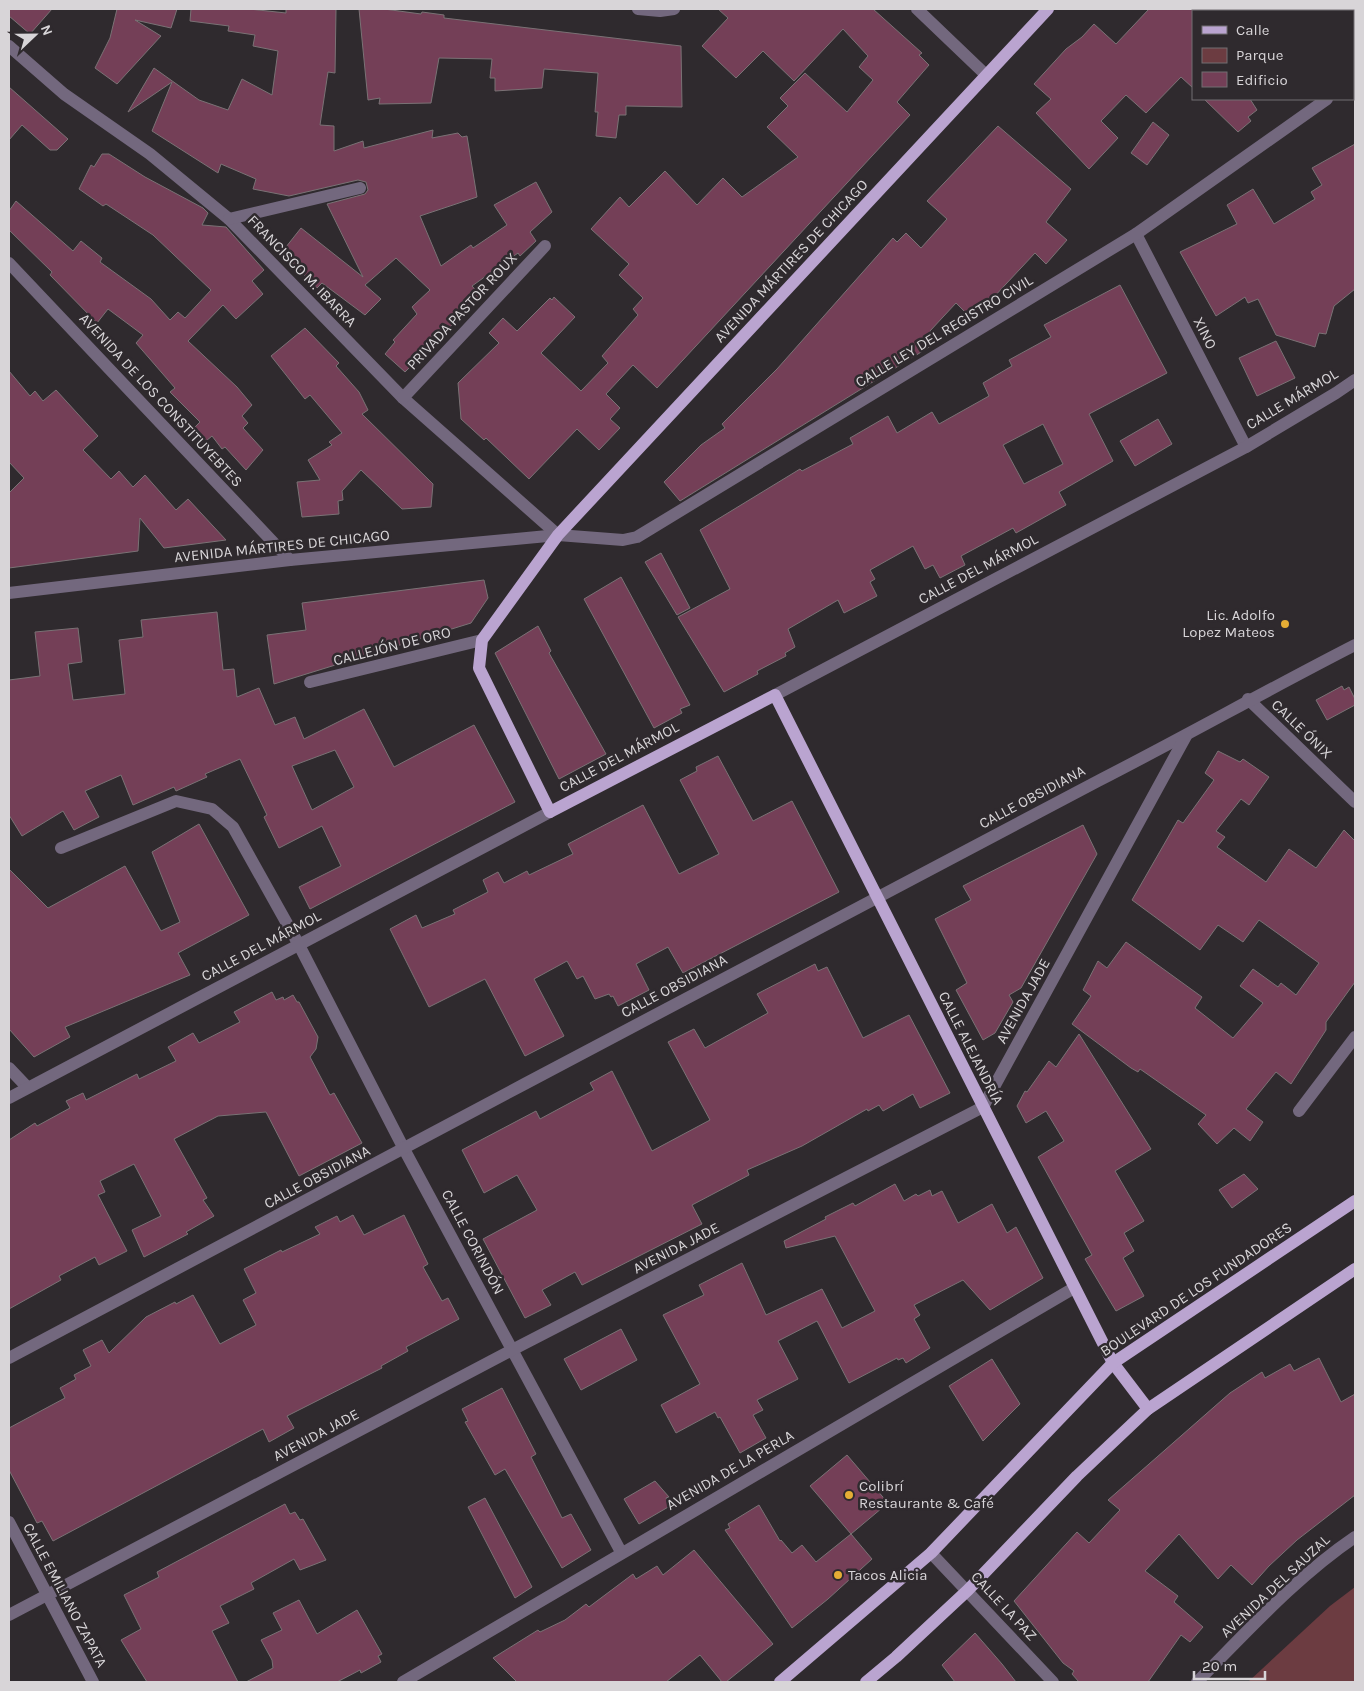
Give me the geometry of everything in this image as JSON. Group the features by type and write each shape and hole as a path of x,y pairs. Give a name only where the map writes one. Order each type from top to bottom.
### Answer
{"main road":[{"name":"AVENIDA MÁRTIRES DE CHICAGO","path":"550,812 479,668 482,640 558,535 1048,9"},
{"name":"CALLE DEL MÁRMOL","path":"550,812 775,695"},
{"name":"CALLE ALEJANDRÍA","path":"775,695 1112,1363 1148,1409"},
{"name":"BOULEVARD DE LOS FUNDADORES","path":"780,1682 931,1553 1112,1363 1355,1201"},
{"path":"866,1682 896,1657 968,1590 1077,1476 1148,1409 1355,1269"}],"street":[{"path":"638,9 660,12 674,9"},
{"path":"917,9 986,75"},
{"name":"FRANCISCO M. IBARRA","path":"9,46 64,94 150,154 229,219 403,398 558,535"},
{"name":"CALLE LEY DEL REGISTRO CIVIL","path":"558,535 623,540 637,536 1136,234 1326,100"},
{"path":"229,219 360,188"},
{"name":"XINO","path":"1136,234 1246,446"},
{"name":"PRIVADA PASTOR ROUX","path":"403,398 545,246"},
{"name":"AVENIDA DE LOS CONSTITUYEBTES","path":"9,263 290,560"},
{"name":"CALLE MÁRMOL","path":"1246,446 1355,380"},
{"name":"CALLE DEL MÁRMOL","path":"775,695 1246,446"},
{"name":"AVENIDA MÁRTIRES DE CHICAGO","path":"9,593 290,560 558,535"},
{"name":"CALLEJÓN DE ORO","path":"310,682 482,640"},
{"name":"CALLE OBSIDIANA","path":"9,1358 877,897 1186,736 1248,699 1355,645"},
{"name":"CALLE ÓNIX","path":"1248,699 1355,802"},
{"name":"AVENIDA JADE","path":"9,1616 512,1350 984,1107 1186,736"},
{"name":"CALLE CORINDÓN","path":"60,848 176,801 212,809 233,826 300,945 404,1149 621,1552"},
{"name":"CALLE DEL MÁRMOL","path":"9,1098 550,812"},
{"path":"1299,1111 1355,1037"},
{"path":"9,1068 27,1087"},
{"name":"AVENIDA DE LA PERLA","path":"404,1682 621,1552 1074,1288"},
{"name":"CALLE EMILIANO ZAPATA","path":"9,1522 93,1682"},
{"name":"AVENIDA DEL SAUZAL","path":"1197,1682 1289,1591 1328,1556 1355,1537"},
{"name":"CALLE LA PAZ","path":"931,1553 1053,1682"}],"green space":[{"path":"1355,1587 1355,1682 1248,1682 1330,1606"}],"building":[{"path":"9,9 52,9 30,34 9,16"},
{"path":"117,9 177,9 171,28 135,20 161,36 117,84 95,68 110,38"},
{"path":"191,9 249,9 286,13 286,9 336,9 335,73 328,72 320,125 334,126 334,151 363,141 364,148 433,130 432,138 458,133 462,137 467,136 477,197 420,216 441,266 471,245 473,248 507,225 494,205 536,182 552,212 530,232 536,241 520,256 518,253 472,286 480,297 405,372 385,354 395,342 393,340 417,314 412,307 430,290 396,258 365,285 381,299 365,315 322,283 317,288 282,252 301,228 363,277 327,204 365,194 368,190 366,182 358,180 289,196 253,189 256,179 221,164 218,173 152,131 172,82 128,112 154,68 199,100 228,110 242,79 272,95 278,51 253,46 255,35 228,31 229,26 190,21"},
{"path":"359,9 384,9 421,14 422,12 444,15 444,18 681,46 682,107 626,106 626,115 619,115 616,138 596,136 598,112 595,112 598,73 544,69 542,88 495,91 495,78 490,78 492,59 439,58 431,103 379,104 380,98 368,100"},
{"path":"718,9 873,9 922,53 919,55 929,65 897,102 910,115 657,388 633,365 606,394 620,408 610,419 620,428 599,450 577,429 529,479 486,438 484,440 461,419 458,383 499,343 489,333 503,318 517,331 550,298 552,300 554,297 575,317 541,353 581,391 608,363 602,356 638,315 633,309 643,298 619,275 629,264 591,229 620,197 629,207 665,171 697,205 723,178 742,197 798,157 767,127 788,106 780,98 805,73 847,112 873,80 859,67 868,56 843,29 794,81 763,51 736,78 702,46 728,18"},
{"path":"1149,9 1193,9 1192,87 1181,77 1146,113 1126,95 1101,121 1118,138 1089,169 1036,113 1051,99 1034,84 1066,49 1082,37 1094,24 1116,44"},
{"path":"9,87 68,139 57,150 50,150 22,125 9,140"},
{"path":"1205,100 1251,100 1257,110 1248,117 1251,121 1238,132"},
{"path":"1153,122 1169,135 1147,165 1131,153"},
{"path":"998,126 1071,189 1046,222 1067,240 1046,264 1035,253 992,299 994,301 971,318 956,303 930,331 939,341 680,501 664,482 701,445 725,428 722,424 777,369 893,238 897,242 906,233 921,248 947,219 927,201"},
{"path":"1355,144 1355,289 1334,306 1326,334 1319,333 1315,347 1276,335 1258,299 1248,303 1245,297 1216,316 1180,252 1237,224 1227,205 1253,189 1274,224 1315,199 1311,192 1322,185 1312,168"},
{"path":"102,154 109,154 145,177 203,208 208,213 202,225 226,227 264,270 252,281 263,294 236,319 223,305 188,341 237,387 252,405 242,416 248,423 243,428 263,450 246,470 225,447 222,449 212,436 206,441 195,427 200,422 170,392 175,388 136,343 143,335 108,309 97,323 50,275 52,272 9,230 9,211 16,201 73,251 81,241 102,258 100,262 151,299 170,320 178,312 185,318 211,290 153,235 106,204 103,206 79,189 91,165 94,167"},
{"path":"1120,285 1167,373 1089,414 1113,461 1059,492 1066,505 1016,533 1013,528 961,556 965,565 940,578 933,565 925,569 913,546 870,570 875,579 870,582 877,596 844,613 838,600 788,629 795,647 785,653 786,656 757,671 758,674 724,692 678,617 730,589 700,530 800,469 802,471 853,444 850,438 888,416 897,433 932,412 939,424 989,396 983,383 1012,366 1009,360 1051,337 1044,325","holes":["1043,424 1063,464 1024,484 1003,445"]},
{"path":"305,328 339,363 336,366 359,392 368,410 362,414 433,484 431,507 402,509 361,470 342,491 343,500 338,501 339,514 302,517 297,482 320,480 308,460 332,445 329,442 342,433 310,395 305,399 271,356"},
{"path":"1276,341 1295,378 1257,396 1239,358"},
{"path":"9,371 30,396 35,391 43,401 56,390 98,436 83,450 111,479 119,471 133,487 145,475 176,510 188,499 226,540 164,548 140,518 138,551 9,568 9,493 24,478 9,462"},
{"path":"1158,419 1172,444 1135,466 1120,441"},
{"path":"661,553 690,608 677,615 645,562"},
{"path":"621,577 690,705 680,709 682,713 654,728 584,599"},
{"path":"484,580 488,598 471,623 274,684 267,635 306,630 302,603"},
{"path":"217,612 223,670 234,669 237,697 259,688 275,725 295,717 304,739 364,709 394,767 474,725 515,802 310,909 299,887 341,866 322,826 279,848 264,817 267,815 240,759 205,774 207,777 176,791 174,787 133,805 121,775 85,791 99,817 74,830 63,811 22,836 9,815 9,680 40,676 35,632 78,628 82,662 68,664 73,700 125,694 119,640 143,637 141,620","holes":["335,750 354,787 312,810 292,766"]},
{"path":"538,626 551,651 549,653 606,754 559,779 495,653"},
{"path":"1342,686 1344,690 1349,687 1355,699 1355,705 1327,720 1316,700"},
{"path":"1218,751 1240,762 1243,759 1269,777 1249,805 1241,799 1216,831 1225,837 1217,847 1266,882 1289,849 1316,868 1344,830 1355,841 1355,982 1326,1022 1326,1030 1291,1084 1276,1072 1246,1109 1263,1122 1250,1141 1234,1128 1217,1144 1198,1124 1206,1115 1140,1069 1138,1072 1131,1068 1072,1024 1091,996 1083,990 1098,961 1107,968 1126,942 1202,997 1195,1008 1233,1038 1263,1003 1240,986 1253,969 1278,987 1281,983 1296,995 1319,963 1259,920 1243,942 1218,925 1200,950 1132,900 1178,820 1183,823 1214,780 1205,773"},
{"path":"718,756 753,821 792,801 839,892 683,973 668,947 636,964 649,990 618,1006 613,996 611,997 609,994 595,999 583,976 577,979 567,961 534,979 564,1036 525,1056 485,979 429,1007 390,929 416,915 422,928 455,914 453,910 488,892 483,880 498,872 504,883 527,871 529,875 573,854 568,844 643,805 679,874 719,854 680,780 697,771 696,767"},
{"path":"199,824 249,915 178,953 190,975 65,1027 70,1037 34,1057 9,1029 9,869 48,908 125,866 161,931 180,922 152,852"},
{"path":"1083,825 1097,854 1021,988 1009,995 1013,1002 995,1033 983,1040 956,990 967,983 935,919 971,900 963,886"},
{"path":"815,964 818,971 827,967 863,1038 909,1015 950,1093 920,1108 913,1094 883,1111 879,1105 868,1111 867,1109 802,1146 747,1170 749,1175 692,1205 702,1224 582,1285 575,1272 542,1290 551,1305 525,1318 483,1239 537,1210 517,1175 484,1193 462,1150 536,1111 540,1119 594,1090 590,1083 612,1071 652,1151 710,1120 668,1042 694,1029 705,1048 768,1013 757,994"},
{"path":"272,992 276,1000 283,997 284,1000 293,995 297,1002 299,1002 318,1037 316,1049 310,1057 330,1095 334,1093 362,1143 299,1176 266,1112 218,1116 174,1139 207,1198 203,1200 214,1216 186,1232 188,1234 144,1257 132,1230 161,1216 134,1164 100,1181 105,1192 98,1195 127,1251 99,1265 95,1257 59,1276 61,1280 9,1309 9,1140 35,1123 37,1126 70,1108 66,1101 83,1093 86,1100 137,1074 139,1079 176,1061 168,1047 193,1033 199,1043 240,1022 234,1012"},
{"path":"1079,1034 1151,1149 1115,1171 1144,1221 1124,1233 1134,1251 1123,1258 1144,1296 1116,1311 1085,1259 1092,1255 1038,1157 1064,1141 1046,1111 1026,1123 1017,1106 1025,1091 1027,1092 1049,1061 1056,1067"},
{"path":"1244,1174 1258,1189 1232,1208 1219,1190"},
{"path":"895,1184 904,1201 916,1194 918,1196 930,1190 932,1196 942,1191 958,1223 992,1204 1007,1233 1016,1227 1043,1278 990,1310 963,1280 914,1305 920,1315 914,1319 930,1348 906,1363 903,1358 898,1360 897,1358 849,1383 817,1321 778,1341 798,1379 757,1400 763,1410 753,1415 766,1438 740,1453 720,1417 718,1418 715,1412 676,1433 661,1405 700,1384 663,1315 704,1295 699,1285 742,1263 766,1315 822,1289 842,1328 875,1311 835,1236 786,1248 784,1241 826,1219 825,1217 853,1203 855,1206"},
{"path":"353,1215 364,1235 404,1215 428,1264 423,1267 442,1301 448,1298 459,1319 406,1347 408,1351 381,1366 382,1368 287,1416 294,1428 269,1442 263,1429 53,1541 42,1521 37,1523 9,1470 9,1428 65,1398 60,1388 76,1379 74,1375 91,1366 83,1350 102,1340 109,1353 146,1317 175,1302 176,1304 193,1295 220,1344 256,1325 243,1300 256,1293 244,1269 281,1250 282,1252 320,1234 315,1227 337,1216 340,1222"},
{"path":"621,1329 637,1360 581,1390 564,1359"},
{"path":"1319,1358 1341,1402 1355,1394 1355,1495 1297,1540 1252,1585 1231,1565 1218,1579 1179,1534 1145,1571 1178,1596 1174,1602 1203,1627 1190,1642 1181,1635 1148,1682 1079,1682 1072,1674 1074,1671 1063,1663 1014,1601 1077,1532 1089,1543 1120,1510 1108,1500 1230,1393 1262,1372 1265,1378 1290,1364 1294,1371"},
{"path":"992,1359 1020,1404 983,1441 949,1386"},
{"path":"502,1388 536,1454 531,1457 562,1518 571,1514 591,1550 562,1568 505,1469 495,1475 465,1422 468,1421 462,1409"},
{"name":"Colibrí Restaurante & Café","path":"847,1455 888,1503 851,1534 810,1486"},
{"path":"655,1481 669,1497 666,1498 670,1506 639,1524 624,1499"},
{"path":"485,1498 532,1587 515,1598 468,1507"},
{"path":"285,1504 290,1514 295,1512 300,1520 303,1519 326,1560 300,1570 294,1559 251,1583 254,1589 220,1606 229,1623 212,1631 238,1682 147,1682 121,1640 141,1629 124,1595 159,1577 157,1572"},
{"path":"759,1505 780,1541 792,1553 802,1545 816,1562 851,1534 872,1559 828,1599 792,1628 725,1530 730,1528 728,1524"},
{"path":"694,1550 773,1644 726,1682 722,1682 700,1655 666,1682 517,1682 493,1658 538,1630 540,1632 565,1620 586,1604 589,1607 633,1574 636,1579 657,1566 663,1575"},
{"path":"299,1600 317,1634 357,1610 382,1654 378,1656 381,1662 361,1673 360,1670 337,1682 246,1682 273,1668 272,1660 261,1640 282,1630 273,1613"},
{"path":"975,1633 1016,1682 955,1682 942,1665"}],"place":[{"name":"Lic. Adolfo Lopez Mateos","path":"1285,624"},
{"name":"Colibrí Restaurante & Café","path":"849,1495"},
{"name":"Tacos Alicia","path":"838,1575"}]}
